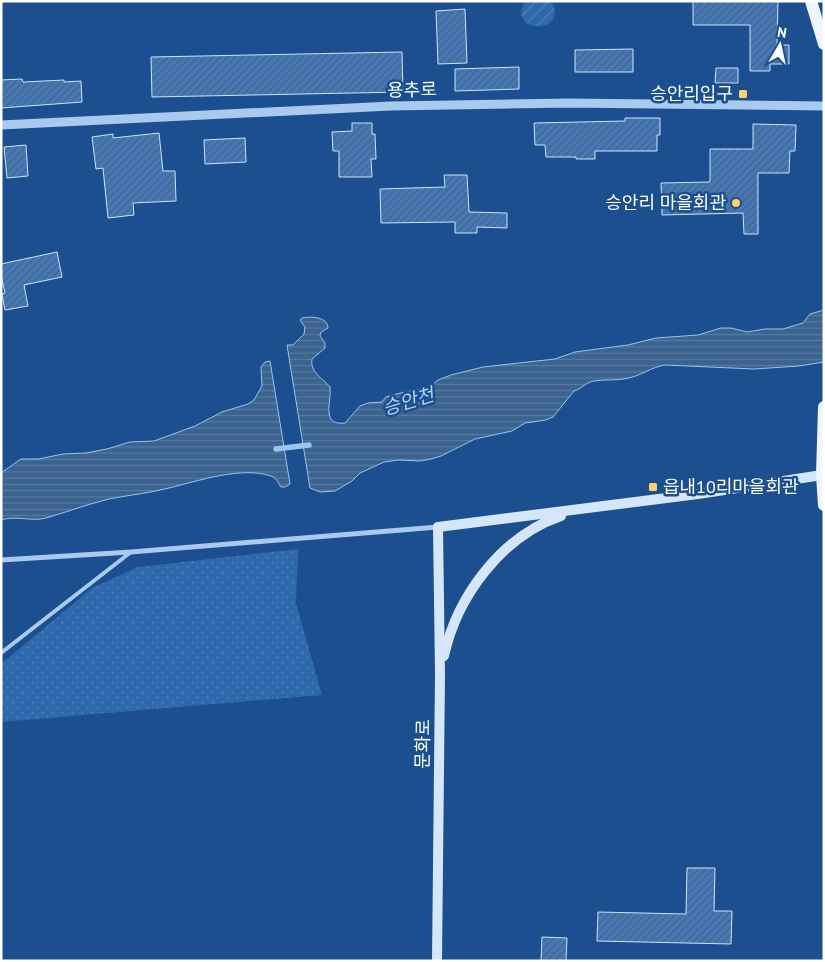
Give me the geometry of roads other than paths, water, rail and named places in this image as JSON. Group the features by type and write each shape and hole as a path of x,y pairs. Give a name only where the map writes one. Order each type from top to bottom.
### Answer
{"main road":[{"path":"811,1 824,44"},
{"path":"824,407 822,440 824,505"},
{"path":"438,527 698,494 823,475"},
{"path":"440,674 446,644 460,610 493,562 512,543 532,530 554,518 581,509"},
{"name":"문화로","path":"437,961 440,674 438,527"}],"street":[{"name":"용추로","path":"1,125 391,106 617,104 824,106"},
{"path":"1,560 131,552 438,527"}],"lane":[{"path":"1,653 131,552"}],"water":[{"path":"824,310 824,362 754,369 665,365 629,378 598,380 574,391 553,417 546,420 525,423 512,431 475,439 431,459 384,462 360,473 352,481 335,491 320,492 310,488 287,345 293,345 304,334 305,327 300,320 302,318 318,318 327,324 328,328 321,332 320,336 325,343 325,348 312,359 312,364 315,371 330,387 329,411 332,421 345,423 360,406 368,403 382,402 386,397 396,394 430,387 438,380 451,375 483,367 555,359 575,352 628,345 656,338 698,335 721,328 731,328 747,332 783,329 803,323 810,314"},
{"path":"270,361 290,484 285,487 281,487 276,479 271,476 259,473 234,474 206,478 154,491 109,499 46,518 12,518 1,520 1,473 21,459 38,459 63,454 86,453 130,442 154,441 195,426 222,412 248,404 254,400 262,386 261,367 265,362"}],"waterway":[{"name":"승안천","path":"276,449 309,445"}],"place":[{"name":"승안리입구","path":"743,94"},
{"name":"승안리 마을회관","path":"736,203"},
{"name":"읍내10리마을회관","path":"653,487"}]}
